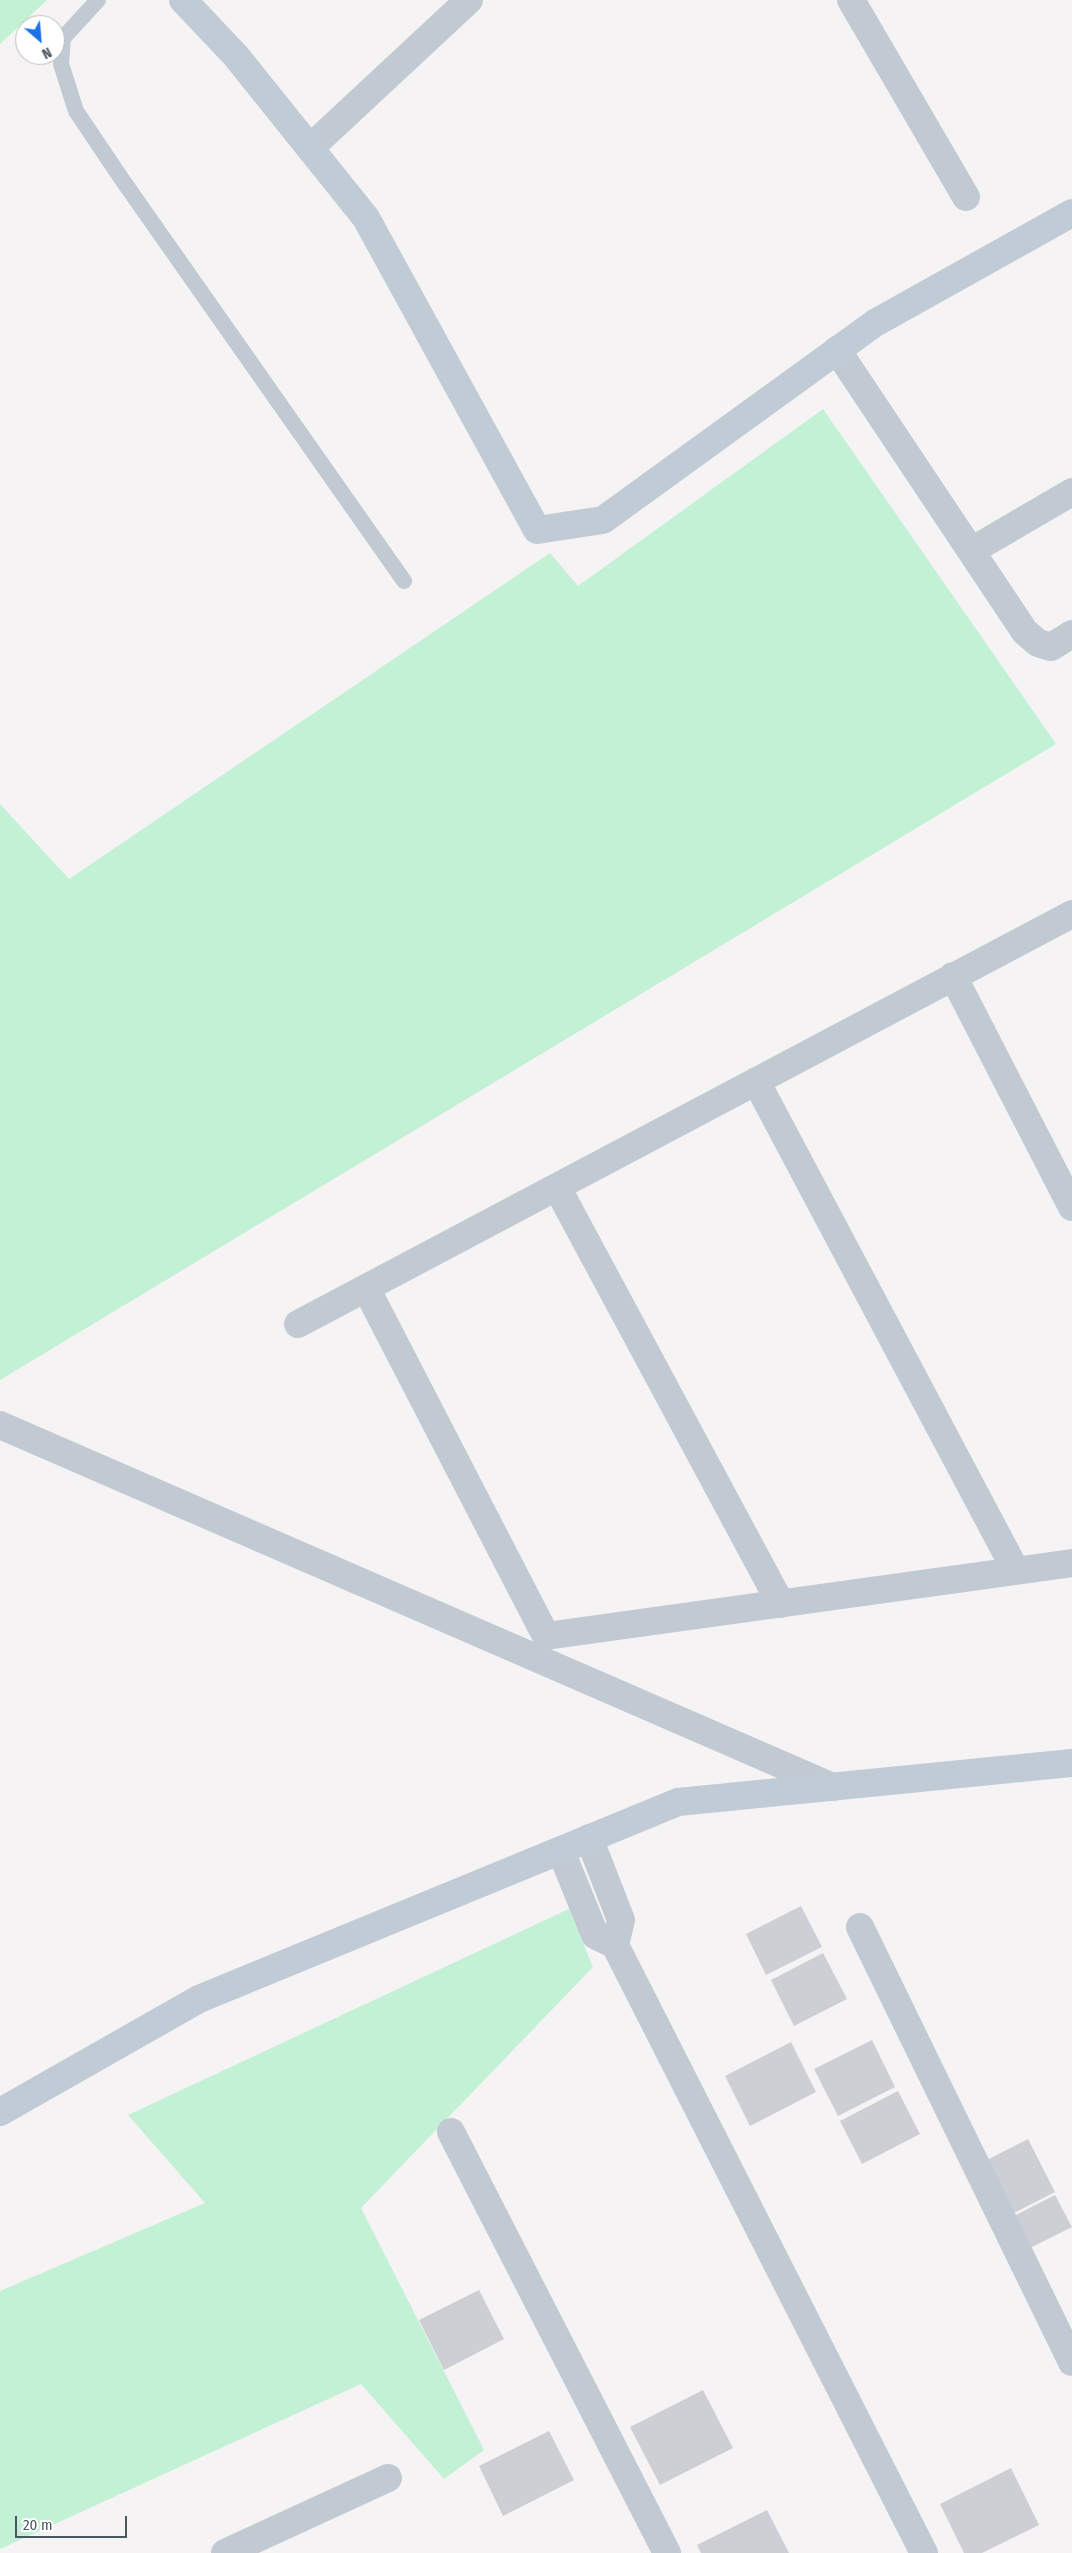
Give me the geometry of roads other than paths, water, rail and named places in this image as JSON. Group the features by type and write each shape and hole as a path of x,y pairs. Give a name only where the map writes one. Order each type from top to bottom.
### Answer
{"main road":[{"path":"183,0 236,56 366,218 537,530 603,520 874,323 1072,212"},
{"path":"0,2112 199,1999 678,1802 1072,1763"}],"street":[{"path":"310,148 469,0"},
{"path":"851,0 966,197"},
{"path":"837,350 1025,632 1038,643 1051,647 1072,634"},
{"path":"970,551 1072,492"},
{"path":"298,1324 1072,914"},
{"path":"954,976 1072,1207"},
{"path":"756,1081 1016,1571"},
{"path":"557,1187 781,1604"},
{"path":"366,1288 546,1636 1072,1563"},
{"path":"0,1424 833,1787"},
{"path":"589,1838 621,1920 615,1945"},
{"path":"560,1851 595,1935 615,1945 924,2553"},
{"path":"860,1927 1072,2362"},
{"path":"451,2132 667,2553"},
{"path":"225,2553 388,2478"}],"lane":[{"path":"98,0 63,38 61,64 76,110 126,186 404,581"}]}
